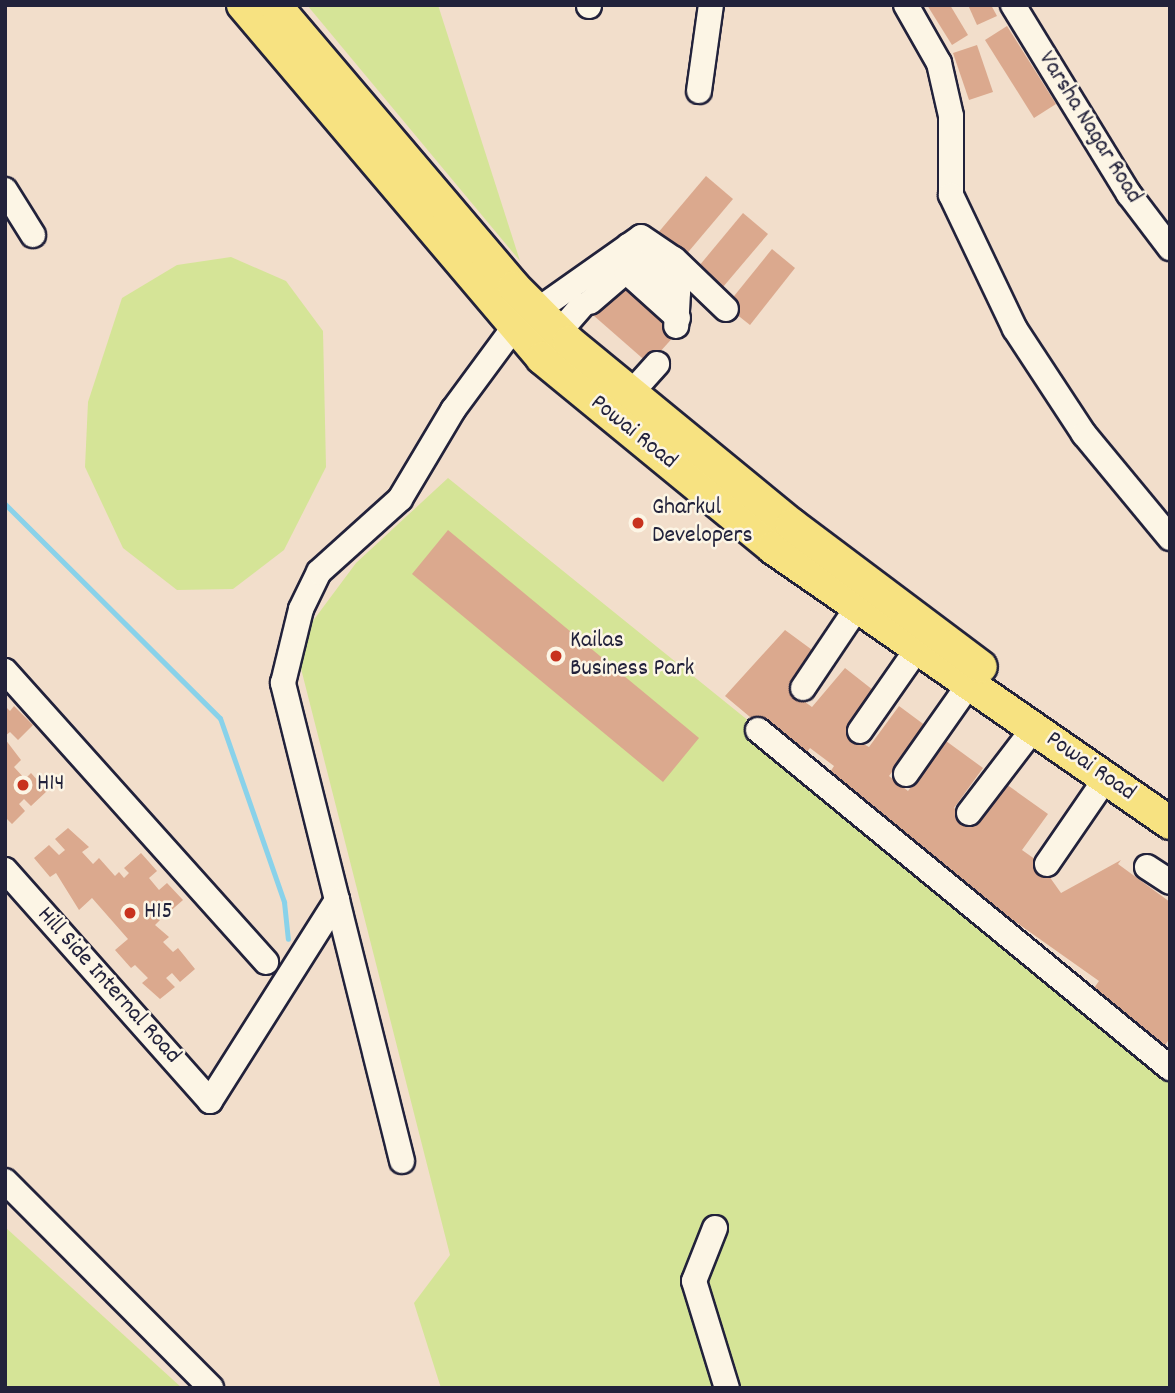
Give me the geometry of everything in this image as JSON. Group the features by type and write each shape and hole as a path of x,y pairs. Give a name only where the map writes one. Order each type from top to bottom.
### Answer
{"main road":[{"name":"Powai Road","path":"243,5 370,136 526,318 542,358 763,539 858,606 918,648 975,675 1170,799"},
{"name":"Powai Road","path":"275,5 370,136"},
{"name":"Powai Road","path":"526,318 559,332 975,675 1034,728 1170,822"}],"street":[{"path":"699,92 711,5"},
{"path":"906,5 939,63 951,116 951,195 1015,329 1084,434 1170,538"},
{"name":"Varsha Nagar Road","path":"1013,5 1129,194 1170,248"},
{"path":"5,190 33,235"},
{"path":"402,1161 284,683 300,609 320,572 400,499 453,410 526,318 628,246 641,237 674,259 726,309"},
{"path":"559,332 586,304 626,271 677,322 678,292 628,246"},
{"path":"631,393 657,364"},
{"path":"803,688 858,606"},
{"path":"860,731 918,648"},
{"path":"5,671 266,962"},
{"path":"906,774 975,675"},
{"path":"969,813 1034,728"},
{"path":"758,730 1170,1068"},
{"path":"1047,864 1106,778"},
{"path":"1147,867 1170,882"},
{"name":"Hill Side Internal Road","path":"5,870 210,1101 337,900"},
{"path":"5,1181 211,1388"},
{"path":"715,1228 694,1281 727,1388"}],"green space":[{"path":"307,5 438,5 520,261"},
{"path":"231,257 286,281 323,331 326,467 284,550 233,589 177,590 123,548 85,467 88,402 122,298 177,265"},
{"path":"448,478 1170,1061 1170,1388 441,1388 414,1303 450,1255 295,645 356,563"},
{"path":"5,1227 182,1388 5,1388"}],"building":[{"path":"927,5 950,5 968,35 952,45"},
{"path":"968,5 991,5 997,16 977,25"},
{"path":"1007,26 1056,104 1034,118 985,40"},
{"path":"977,45 993,92 969,100 953,53"},
{"path":"706,176 733,199 684,257 657,234"},
{"path":"743,213 768,234 723,287 699,266"},
{"path":"772,249 795,268 750,325 726,306"},
{"path":"621,283 677,333 649,364 593,315"},
{"name":"Kailas Business Park","path":"448,530 699,738 663,782 412,574"},
{"path":"785,630 819,655 791,692 812,707 845,668 878,694 848,735 869,747 899,706 926,726 889,776 908,791 946,741 983,768 954,808 970,819 999,779 1048,814 1022,850 1039,862 1061,893 1121,860 1118,864 1170,902 1170,1038 1163,1048 1089,995 1099,981 880,826 886,818 825,780 834,766 810,748 801,760 725,696"},
{"name":"H14","path":"5,706 10,711 14,706 33,725 18,740 10,732 5,736"},
{"name":"H14","path":"5,739 21,760 14,767 25,779 31,773 47,791 31,806 24,799 19,804 25,811 12,824 5,817"},
{"name":"H15","path":"68,828 89,847 82,852 93,864 99,858 115,876 119,872 124,878 129,873 124,868 141,853 157,871 149,878 159,890 167,883 183,900 167,914 160,906 153,912 160,920 155,925 169,937 163,942 173,952 178,948 195,969 180,982 172,973 166,978 175,987 160,999 142,983 148,978 135,965 131,968 115,950 128,939 92,898 79,910 56,873 50,877 34,858 49,845 59,855 65,850 55,839"}],"waterway":[{"path":"5,504 220,718 284,902 288,939"}],"place":[{"name":"Gharkul Developers","path":"638,523"},
{"name":"Kailas Business Park","path":"556,656"},
{"name":"H14","path":"23,785"},
{"name":"H15","path":"130,913"}]}
